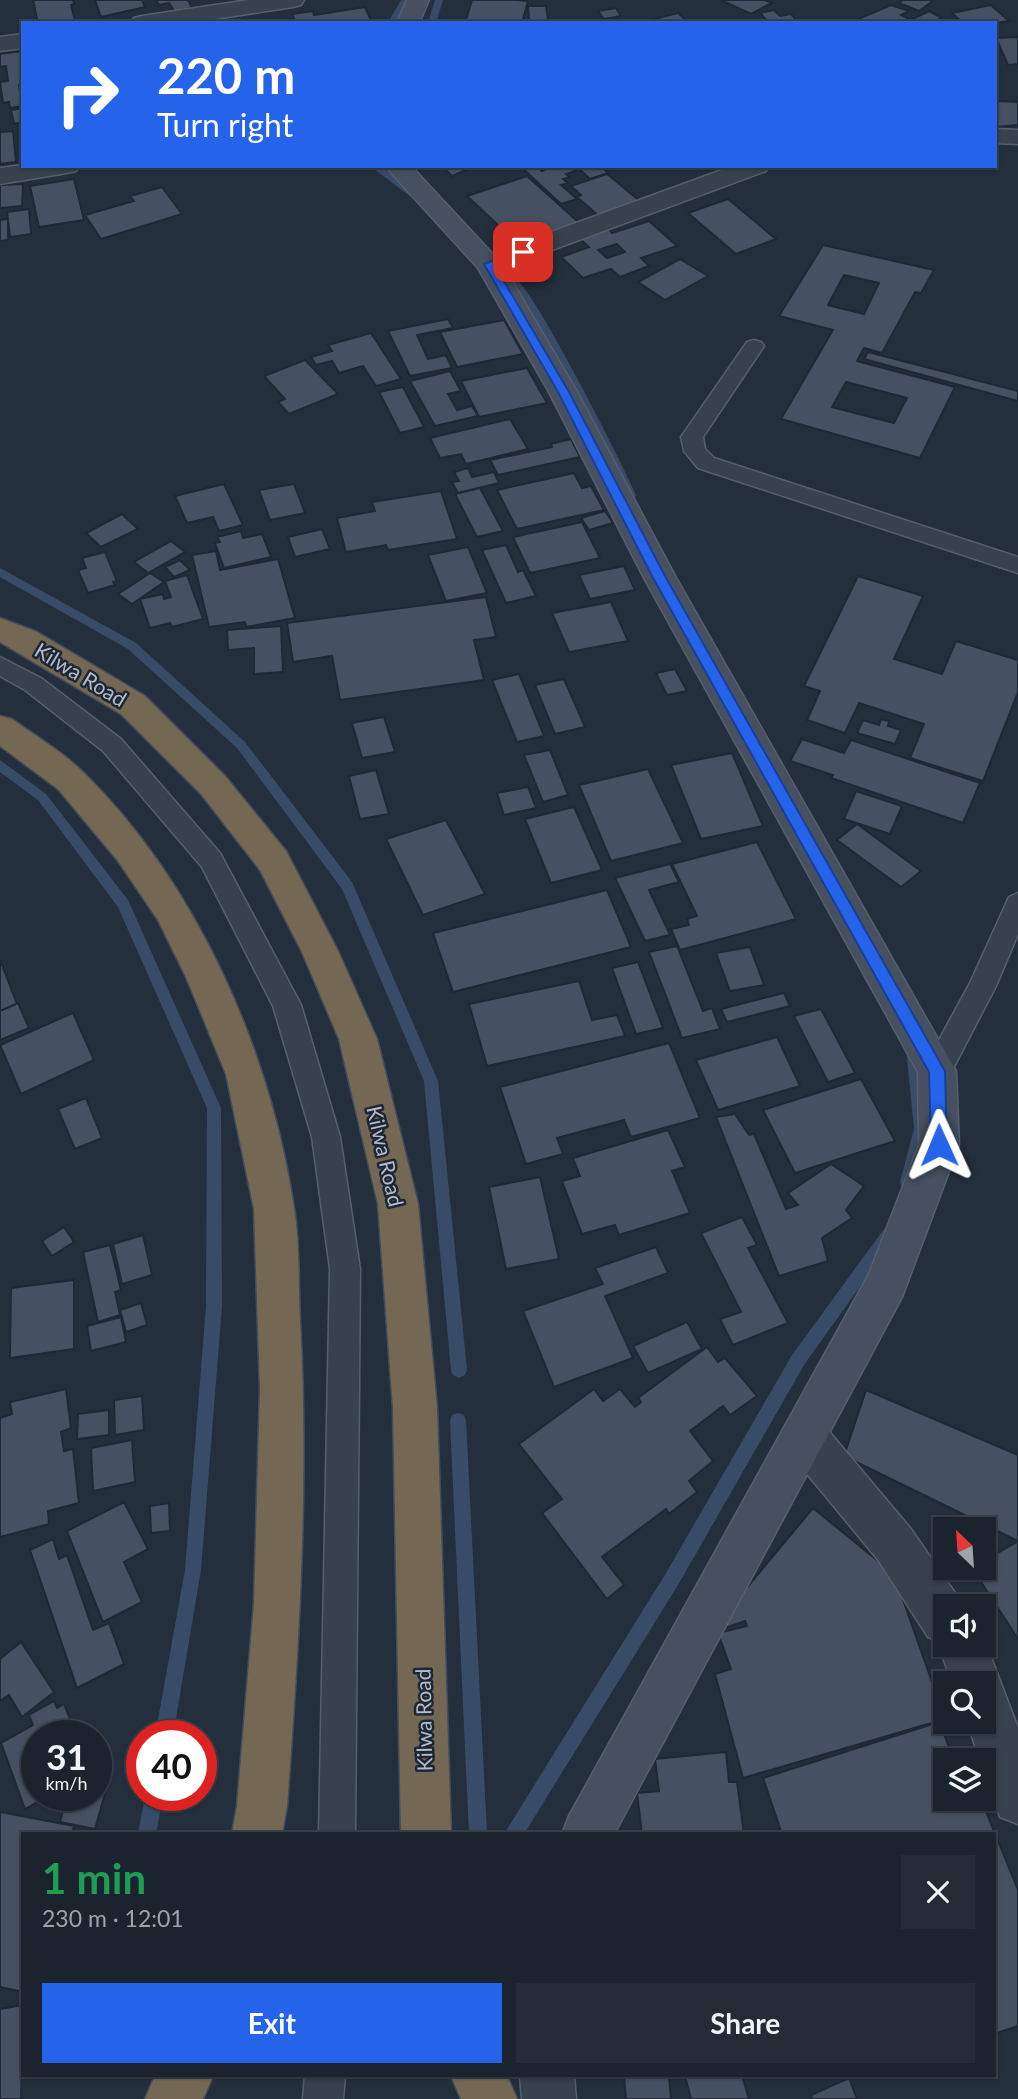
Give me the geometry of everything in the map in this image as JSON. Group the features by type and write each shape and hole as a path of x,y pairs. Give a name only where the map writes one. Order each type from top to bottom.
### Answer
{"highway":[{"name":"Kilwa Road","path":"0,629 26,640 133,705 213,785 272,861 320,951 358,1039 400,1217 415,1408 426,1832"},
{"path":"0,728 70,780 131,851 172,911 205,977 245,1074 274,1209 282,1389 278,1604 262,1806 257,1832"},
{"path":"172,2099 185,2077"},
{"path":"479,2077 490,2099"}],"street":[{"path":"155,21 293,0"},
{"path":"409,21 418,0"},
{"path":"0,44 21,41"},
{"path":"997,136 1018,137"},
{"path":"0,176 54,168"},
{"path":"399,168 489,264 564,392 666,588 937,1071 939,1145 887,1283 588,1832"},
{"path":"489,264 752,168"},
{"path":"805,1437 895,1545 933,1602"},
{"path":"996,1734 1018,1799"},
{"path":"547,2077 549,2099"}],"lane":[{"path":"754,345 692,437 695,452 706,463 1018,565"},
{"path":"0,665 33,684 112,745 211,860 287,1005 326,1137 345,1269 337,1832"},
{"path":"937,1071 982,986 1018,904"},
{"path":"323,2099 326,2077"}],"building":[{"path":"33,0 73,0 74,4 71,5 75,21 38,21"},
{"path":"95,0 142,0 145,7 101,17"},
{"path":"156,0 188,0 192,8 174,11 169,3 159,5"},
{"path":"472,0 528,1 523,21 466,20"},
{"path":"721,0 765,0 772,3 751,14"},
{"path":"903,0 933,1 919,11 899,3"},
{"path":"891,5 909,11 901,15 911,20 929,11 942,18 936,21 854,21"},
{"path":"991,5 1009,21 961,21 952,13"},
{"path":"528,6 546,6 548,20 529,20"},
{"path":"365,7 371,21 295,21 292,14 313,11 314,15"},
{"path":"616,8 621,16 604,19 598,11"},
{"path":"774,10 780,16 791,14 797,21 767,21 760,13"},
{"path":"678,13 687,21 651,21"},
{"path":"1018,37 1018,64 1008,65 997,38"},
{"path":"21,51 21,106 10,108 9,102 3,103 0,82 8,81 6,66 0,67 0,54"},
{"path":"997,101 1018,102 1018,125 997,127"},
{"path":"21,108 21,122 14,124 11,110"},
{"path":"13,131 16,162 0,164 0,132"},
{"path":"443,168 469,169 452,176"},
{"path":"522,168 539,168 542,171 545,168 573,168 575,171 566,174 570,177 563,179 568,183 561,185 577,199 561,204"},
{"path":"578,168 603,168 608,173 590,179"},
{"path":"607,174 641,202 600,217 577,197 581,195 571,186"},
{"path":"527,176 585,228 523,249 467,196"},
{"path":"74,179 84,220 39,227 30,186"},
{"path":"23,184 22,206 0,208 0,185"},
{"path":"162,187 182,214 101,239 85,215 134,201 130,196"},
{"path":"728,199 776,239 736,254 688,213"},
{"path":"29,209 31,234 10,237 7,212"},
{"path":"8,219 8,240 0,241 0,220"},
{"path":"649,221 677,246 641,258 649,266 620,277 611,269 583,278 561,257 589,247 579,238 608,228 612,233","holes":["617,244 625,252 607,258 598,250"]},
{"path":"823,245 934,270 921,293 915,292 882,353 864,348 857,361 955,387 920,458 781,419 833,330 779,316","holes":["844,275 879,283 864,314 828,305","846,382 907,398 894,423 832,407"]},
{"path":"680,259 708,276 665,300 638,282"},
{"path":"448,319 453,328 417,335 428,359 446,355 452,368 410,376 388,331"},
{"path":"504,320 523,354 457,367 440,332"},
{"path":"371,333 401,379 376,386 363,366 339,373 332,361 316,365 311,357 332,351 328,345"},
{"path":"868,352 1018,391 1018,401 864,359"},
{"path":"305,360 338,394 289,414 278,402 285,399 264,376"},
{"path":"527,368 547,403 479,417 461,381"},
{"path":"450,371 461,391 448,394 457,410 472,406 478,416 435,426 410,381"},
{"path":"403,387 424,427 400,433 379,392"},
{"path":"510,419 528,449 466,464 461,454 440,458 430,438"},
{"path":"571,439 580,457 498,475 490,460 552,447 551,444"},
{"path":"468,468 472,477 494,472 499,483 458,493 452,482 459,481 454,472"},
{"path":"574,473 582,488 591,486 604,510 517,529 497,490"},
{"path":"224,484 243,525 219,531 213,517 187,523 175,496"},
{"path":"294,484 305,513 270,520 259,490"},
{"path":"480,488 503,531 477,537 455,494"},
{"path":"441,491 457,539 388,550 386,545 346,552 337,518 375,511 372,502"},
{"path":"605,511 613,523 589,530 581,518"},
{"path":"122,514 138,529 101,547 86,533"},
{"path":"582,522 600,558 530,573 513,537"},
{"path":"322,529 330,549 295,557 288,537"},
{"path":"241,531 243,538 262,534 271,557 224,568 215,543 220,542 217,537"},
{"path":"171,541 185,552 148,573 134,562"},
{"path":"506,545 518,572 523,570 536,596 506,603 482,550"},
{"path":"468,547 487,593 446,601 428,555"},
{"path":"216,551 220,570 278,559 295,618 246,627 245,622 209,627 192,555"},
{"path":"105,552 117,581 113,582 115,585 88,593 78,570 86,568 82,558"},
{"path":"180,560 190,570 174,577 165,567"},
{"path":"624,566 635,590 590,599 579,575"},
{"path":"150,573 164,582 132,604 118,594"},
{"path":"187,575 203,619 172,627 170,623 150,628 140,599 163,594 164,599 171,597 165,581"},
{"path":"858,576 923,596 894,659 942,674 956,641 1018,660 1018,692 983,781 910,758 924,724 859,703 845,733 807,720 820,691 804,686"},
{"path":"486,597 496,637 474,640 484,680 340,700 332,656 293,662 287,623"},
{"path":"611,602 628,641 569,652 552,613"},
{"path":"281,626 283,672 254,674 254,648 228,650 227,630"},
{"path":"675,669 687,691 667,695 656,673"},
{"path":"519,674 544,736 517,742 492,680"},
{"path":"564,679 585,727 555,734 535,685"},
{"path":"384,717 395,752 362,758 352,723"},
{"path":"881,719 889,721 888,726 901,730 895,744 857,733 863,720 879,725"},
{"path":"802,739 844,753 851,740 980,783 963,823 831,778 833,775 790,761"},
{"path":"550,750 568,795 543,802 524,755"},
{"path":"732,753 763,826 701,839 671,765"},
{"path":"648,769 683,843 611,861 579,785"},
{"path":"376,770 389,814 360,819 349,776"},
{"path":"528,787 536,808 504,815 497,793"},
{"path":"856,791 902,806 890,834 844,819"},
{"path":"574,807 602,870 551,883 525,819"},
{"path":"446,820 485,894 423,915 386,839"},
{"path":"857,824 921,871 901,887 837,840"},
{"path":"757,842 796,919 680,950 671,929 689,925 687,919 697,916 672,864"},
{"path":"670,864 679,882 649,890 670,935 645,941 615,878"},
{"path":"607,890 631,947 453,992 433,933"},
{"path":"677,946 703,1011 712,1008 720,1029 682,1038 649,952"},
{"path":"750,947 764,985 730,991 716,953"},
{"path":"0,960 17,1004 0,1011"},
{"path":"638,962 663,1028 636,1034 612,968"},
{"path":"579,981 592,1020 617,1015 625,1036 487,1066 469,1004"},
{"path":"784,993 790,1006 727,1022 721,1009"},
{"path":"18,1003 29,1028 0,1040 0,1011"},
{"path":"821,1009 855,1073 828,1082 794,1016"},
{"path":"73,1013 94,1060 21,1094 0,1045"},
{"path":"777,1037 800,1086 718,1110 696,1060"},
{"path":"669,1043 700,1118 631,1137 624,1120 557,1138 563,1154 526,1164 500,1087"},
{"path":"861,1079 895,1141 795,1173 763,1110"},
{"path":"86,1098 102,1138 75,1149 58,1109"},
{"path":"735,1114 749,1135 754,1134 786,1209 798,1205 788,1193 831,1164 864,1186 846,1210 852,1218 822,1238 828,1261 779,1276 716,1117"},
{"path":"668,1130 685,1167 672,1171 690,1213 619,1235 615,1225 582,1234 562,1181 580,1176 573,1158"},
{"path":"540,1177 559,1259 506,1269 489,1187"},
{"path":"742,1217 757,1245 748,1248 788,1323 733,1345 720,1319 741,1312 701,1233"},
{"path":"64,1227 74,1242 52,1256 42,1241"},
{"path":"143,1235 152,1275 122,1284 113,1244"},
{"path":"110,1245 121,1290 115,1292 120,1315 98,1322 83,1252"},
{"path":"656,1247 668,1273 605,1296 633,1358 554,1387 523,1311 603,1284 595,1268"},
{"path":"74,1280 74,1349 10,1358 11,1288"},
{"path":"141,1303 147,1325 126,1332 120,1310"},
{"path":"121,1317 126,1342 91,1351 87,1326"},
{"path":"687,1322 702,1349 648,1373 633,1346"},
{"path":"707,1347 718,1362 725,1358 757,1396 730,1415 723,1406 690,1431 713,1461 689,1481 697,1492 669,1514 666,1509 602,1557 624,1585 607,1599 542,1513 562,1499 519,1444 594,1389 603,1401 620,1389 635,1407 641,1402 638,1398"},
{"path":"66,1389 71,1428 61,1432 64,1451 73,1449 79,1503 48,1511 49,1524 0,1537 0,1418 12,1414 10,1402"},
{"path":"866,1390 1018,1455 1018,1541 996,1530 996,1517 969,1517 844,1456"},
{"path":"142,1396 144,1430 115,1435 114,1400"},
{"path":"109,1410 109,1435 77,1439 78,1414"},
{"path":"132,1440 135,1482 93,1491 91,1448"},
{"path":"124,1502 148,1549 124,1562 142,1602 103,1622 67,1531"},
{"path":"169,1503 170,1531 151,1533 150,1506"},
{"path":"813,1508 894,1574 933,1685 933,1723 743,1778 715,1674 731,1669 718,1633 747,1626 745,1621 725,1628 720,1620"},
{"path":"53,1539 59,1559 67,1555 93,1630 109,1623 124,1664 77,1688 30,1550"},
{"path":"1018,1541 1018,1639 996,1605 996,1594 989,1594 980,1580 996,1580 996,1554"},
{"path":"21,1642 54,1692 22,1717 9,1695 0,1701 0,1659"},
{"path":"54,1701 57,1708 64,1704 70,1720 31,1720 29,1715"},
{"path":"933,1724 933,1734 944,1734 950,1748 933,1748 933,1811 986,1811 994,1832 781,1832 763,1778"},
{"path":"21,1732 21,1798 1,1743"},
{"path":"726,1752 729,1782 737,1782 744,1832 642,1832 637,1793 659,1791 655,1759"},
{"path":"63,1811 100,1811 95,1829 60,1822"},
{"path":"0,1812 74,1826 72,1832 21,1832 21,1992 0,1987"},
{"path":"999,1843 1018,1890 1018,2026 996,2033 996,1844"},
{"path":"21,2005 21,2099 0,2099 0,2009"},
{"path":"624,2077 669,2077 671,2099 626,2099"},
{"path":"685,2077 742,2077 749,2099 691,2099"},
{"path":"849,2078 857,2099 812,2099 811,2095"}],"waterway":[{"path":"393,21 405,0"},
{"path":"433,21 439,0"},
{"path":"377,168 422,201"},
{"path":"492,257 513,278 538,315 631,495"},
{"path":"0,572 132,646 241,745 347,886 431,1081 459,1370"},
{"path":"0,765 42,797 123,904 214,1108 214,1306 193,1570 167,1720"},
{"path":"907,1182 921,1129 913,1047"},
{"path":"514,1832 672,1579 798,1360 889,1234"},
{"path":"458,1421 478,1832"},
{"path":"147,1832 151,1811"}],"route":[{"path":"523,252 489,264 564,392 659,576 937,1071 939,1145"}]}
